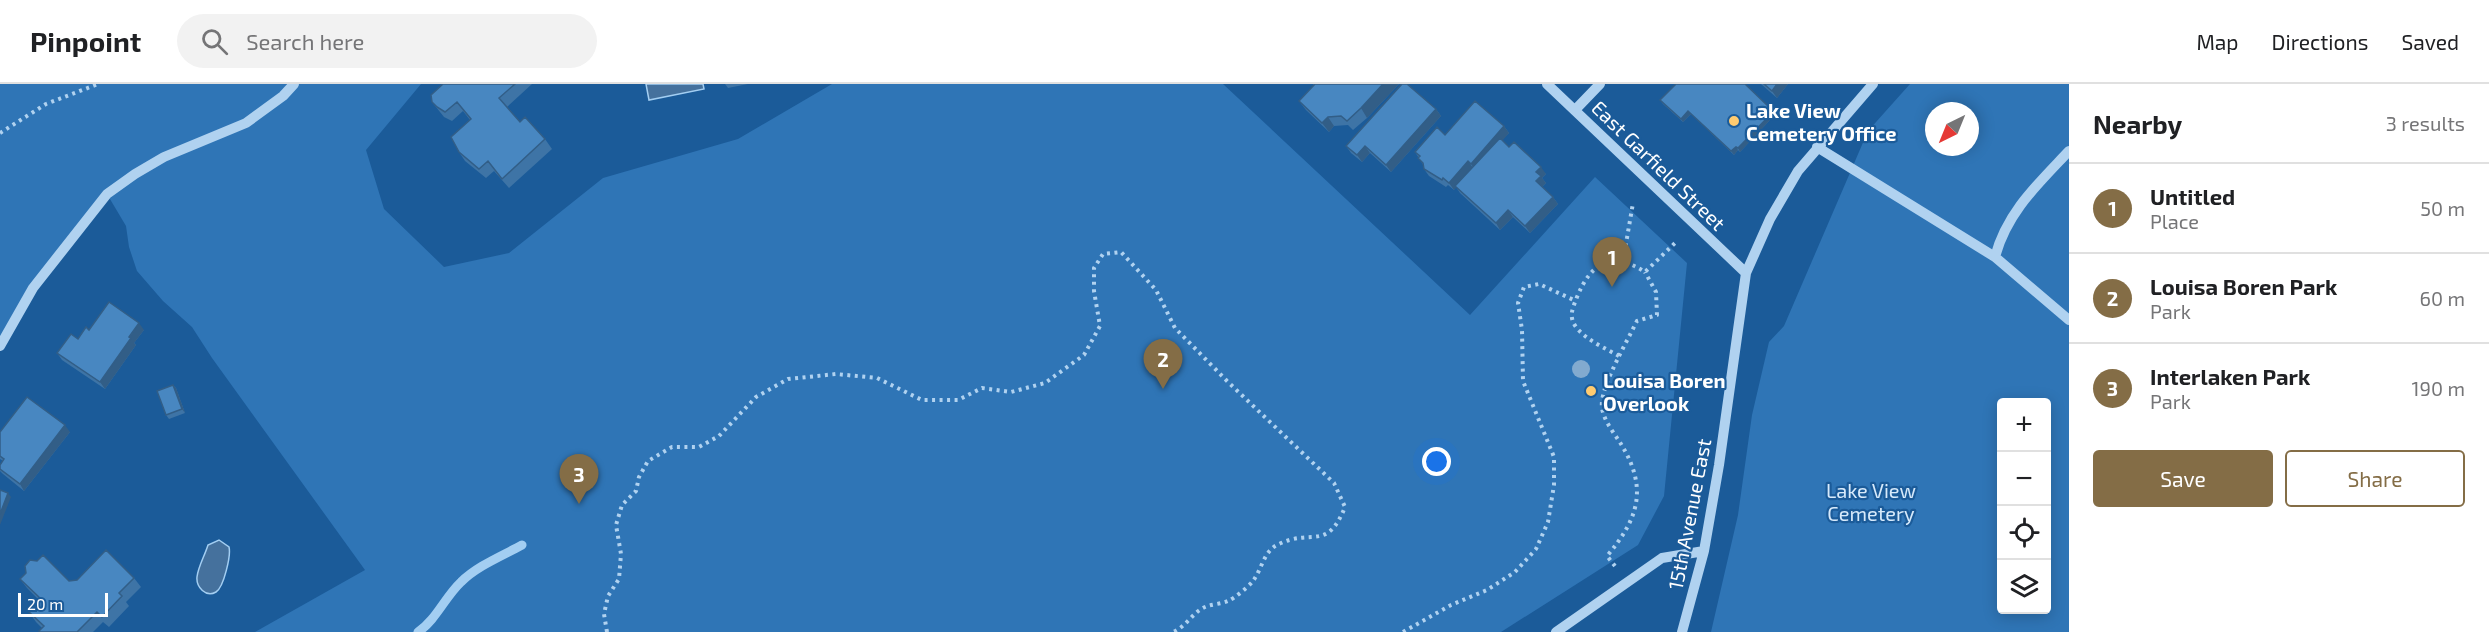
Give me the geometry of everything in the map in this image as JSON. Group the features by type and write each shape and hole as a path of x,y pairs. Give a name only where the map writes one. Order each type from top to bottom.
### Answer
{"street":[{"path":"0,346 33,288 107,194 135,174 164,158 246,123 283,96 294,84"},
{"name":"East Garfield Street","path":"1547,84 1746,273"},
{"path":"1575,110 1600,84"},
{"name":"15th Avenue East","path":"1682,632 1704,551 1719,465 1746,273 1781,198 1817,147 1873,84"},
{"path":"1817,147 1995,257 2025,280 2069,320"},
{"path":"1995,257 2000,241 2016,209 2069,151"},
{"path":"1556,632 1662,558 1704,551"}],"path":[{"path":"0,133 46,104 98,84"},
{"path":"1623,261 1633,203"},
{"path":"1644,272 1675,243"},
{"path":"607,632 604,614 608,596 620,579 621,554 616,525 622,505 636,491 639,477 648,461 672,447 699,447 719,436 756,397 788,379 836,374 877,378 922,400 958,400 982,387 1011,392 1045,383 1084,355 1100,326 1094,291 1094,268 1103,254 1121,252 1156,290 1175,328 1334,483 1345,507 1337,526 1321,537 1296,539 1277,544 1265,558 1252,582 1229,600 1204,607 1179,630 1173,632"},
{"path":"1615,566 1607,556 1629,524 1639,492 1636,474 1607,421 1602,406 1608,380 1637,321 1657,315 1656,292 1644,272 1623,261 1604,264 1590,271 1584,279 1571,317 1577,327 1587,336 1618,356"},
{"path":"1403,632 1451,605 1487,590 1515,572 1536,549 1548,522 1554,485 1554,457 1523,381 1522,330 1518,303 1524,287 1539,284 1576,301"}],"green space":[{"path":"0,84 421,84 366,150 384,209 444,267 509,253 603,178 738,139 832,84 1223,84 1470,315 1595,177 1687,263 1664,496 1638,545 1501,632 255,632 365,570 192,327 163,301 137,271 129,247 126,226 107,194 33,288 0,346"},
{"name":"Lake View Cemetery","path":"1910,84 2069,84 2069,632 1711,632 1738,515 1752,415 1769,342 1784,326 1868,131"}],"shaded area":[{"path":"646,84 703,84 704,89 649,100"},
{"path":"219,540 229,547 228,563 219,589 209,594 205,593 198,584 198,573 208,545"}],"building":[{"path":"443,84 515,84 499,98 520,122 525,117 545,139 502,179 488,161 479,169 459,152 451,137 471,119 457,102 445,112 432,102 431,95"},
{"path":"1315,84 1383,84 1347,121 1341,116 1328,117 1322,123 1299,101"},
{"path":"1402,84 1407,84 1436,109 1386,165 1365,146 1357,155 1346,146"},
{"name":"Lake View Cemetery Office","path":"1676,84 1745,84 1770,108 1766,113 1769,116 1738,148 1731,151 1688,111 1681,119 1660,100"},
{"path":"1764,84 1777,84 1772,91"},
{"path":"1475,101 1504,126 1471,164 1468,161 1449,183 1424,169 1423,163 1418,158 1420,156 1415,152 1437,127 1445,135"},
{"path":"1500,138 1509,147 1514,142 1541,167 1536,172 1541,176 1536,181 1553,197 1525,226 1508,210 1496,223 1455,186"},
{"path":"109,302 139,323 100,382 57,353 71,334 78,339 86,327 89,330"},
{"path":"173,385 182,409 166,415 157,391"},
{"path":"27,397 65,425 20,484 0,469 4,459 0,456 0,432"},
{"path":"0,490 8,493 0,514"},
{"path":"106,550 134,578 119,593 122,596 102,617 97,612 77,632 40,632 44,626 29,612 41,599 20,579 26,573 25,566 30,560 37,561 43,555 69,581 77,580"}],"waterway":[{"path":"418,632 467,576 522,545"}],"place":[{"name":"Lake View Cemetery Office","path":"1734,121"},
{"name":"Untitled","path":"1612,287"},
{"name":"Louisa Boren Park","path":"1163,389"},
{"name":"Louisa Boren Overlook","path":"1591,391"},
{"name":"Interlaken Park","path":"579,504"}]}
